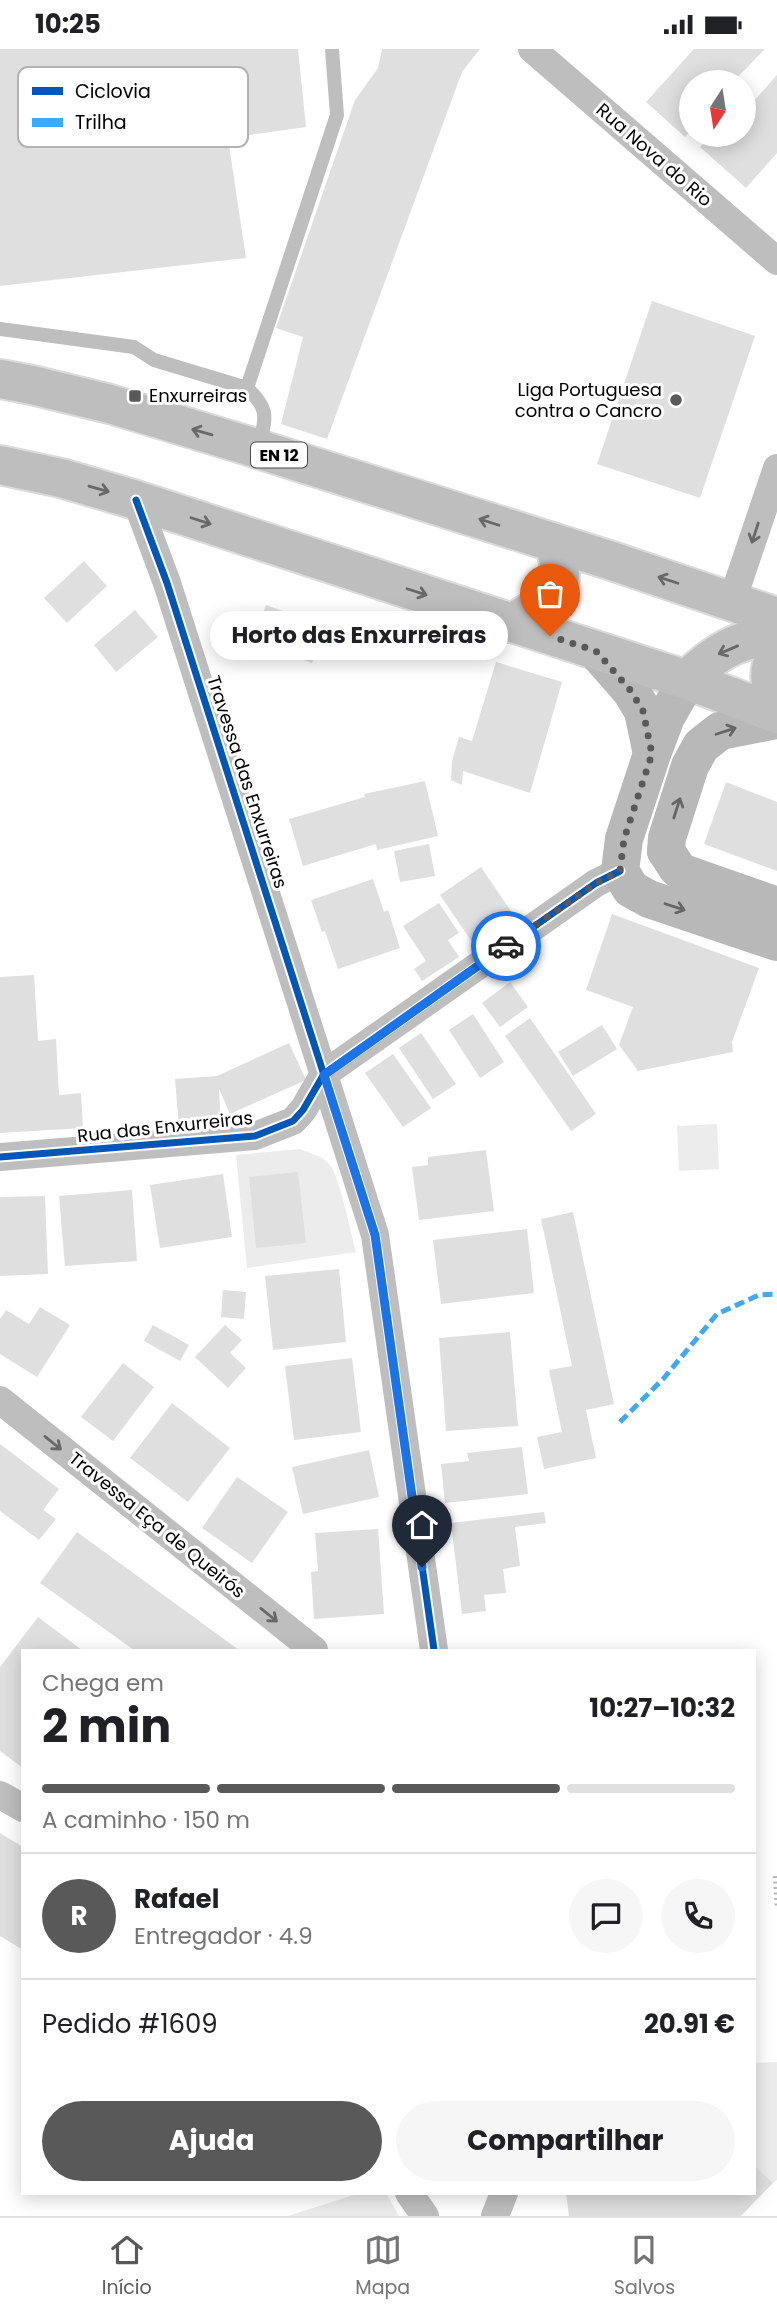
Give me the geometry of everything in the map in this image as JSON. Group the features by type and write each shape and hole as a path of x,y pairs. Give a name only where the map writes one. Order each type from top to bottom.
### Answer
{"main road":[{"name":"EN 12","path":"0,379 110,404 259,449 777,617"},
{"path":"0,465 61,478 136,500 687,680 777,714"},
{"path":"512,623 546,602 559,588 562,567 554,543"},
{"path":"777,639 755,639 724,650 708,659 687,680 666,717 652,754 624,839 620,871 631,889 649,899 777,941"},
{"path":"596,651 631,691 643,711 652,754"},
{"path":"777,654 769,668 770,684 777,699"},
{"path":"777,720 720,731 701,746 690,766 667,838 666,851 677,868 684,873 777,907"},
{"path":"620,871 666,851"}],"street":[{"name":"Rua Nova do Rio","path":"532,49 777,261"},
{"path":"733,601 777,468"},
{"name":"Travessa das Enxurreiras","path":"136,500 167,583 375,1235 434,1649"},
{"name":"Rua das Enxurreiras","path":"0,1157 255,1136 293,1121 303,1110 324,1075 596,883 620,871"},
{"name":"Travessa Eça de Queirós","path":"0,1400 313,1649"},
{"path":"0,1795 21,1807"},
{"path":"410,2195 425,2216"},
{"path":"495,2216 503,2195"}],"lane":[{"path":"247,388 337,114 332,49"},
{"path":"0,329 134,347 154,360 247,388 262,403 265,419 259,449"}],"path":[{"path":"775,1876 777,1909"}],"shaded area":[{"path":"717,1124 719,1169 679,1171 677,1126"},
{"path":"300,1149 324,1159 334,1172 356,1252 247,1268 236,1155"},
{"path":"777,2062 777,2180 773,2183 756,2167 756,2063"},
{"path":"354,2195 387,2195 399,2216 288,2216"}],"building":[{"path":"0,49 298,49 306,127 248,135 248,67 18,67 18,147 229,147 246,258 0,286"},
{"path":"382,49 480,49 462,72 327,439 281,424 303,337 276,328 355,100 378,68"},
{"path":"694,49 765,49 745,70 679,70 679,132 646,102"},
{"path":"777,75 777,153 746,188 700,147 756,147 756,99"},
{"name":"Liga Portuguesa contra o Cancro","path":"652,301 755,336 700,498 597,464"},
{"path":"84,561 107,586 67,623 44,598"},
{"path":"266,605 325,626 312,663 253,642"},
{"path":"135,610 158,637 116,672 94,645"},
{"path":"496,662 562,682 530,793 463,771 462,785 451,780 452,761 459,737 472,741"},
{"path":"425,781 438,836 377,850 376,844 303,866 289,819 365,797 364,794"},
{"path":"726,782 777,802 777,871 704,844"},
{"path":"429,844 435,876 400,882 394,851"},
{"path":"481,867 517,920 476,948 440,895"},
{"path":"373,879 384,912 388,910 400,948 338,969 311,900"},
{"path":"439,903 459,933 448,940 459,957 422,981 414,969 426,961 403,926"},
{"path":"612,914 759,968 732,1042 733,1052 638,1071 619,1045 633,1007 586,990"},
{"path":"34,975 38,1041 56,1039 59,1095 81,1093 83,1128 0,1133 0,977"},
{"path":"510,982 528,1007 500,1027 482,1003"},
{"path":"473,1014 504,1062 480,1078 449,1030"},
{"path":"530,1018 596,1114 571,1131 505,1036"},
{"path":"602,1025 617,1049 573,1076 558,1052"},
{"path":"421,1033 456,1084 433,1099 399,1048"},
{"path":"289,1043 306,1080 230,1114 219,1089 221,1124 179,1127 175,1079 217,1076"},
{"path":"393,1054 431,1108 403,1127 365,1073"},
{"path":"486,1150 494,1211 419,1220 412,1167 428,1165 428,1157"},
{"path":"298,1172 306,1243 256,1248 249,1177"},
{"path":"223,1174 232,1237 160,1248 150,1185"},
{"path":"132,1190 137,1261 65,1266 59,1196"},
{"path":"45,1196 48,1274 0,1276 0,1197"},
{"path":"573,1212 614,1404 586,1410 596,1458 544,1469 537,1437 562,1432 549,1370 572,1366 541,1219"},
{"path":"527,1229 534,1293 441,1304 433,1240"},
{"path":"339,1269 346,1342 273,1350 265,1276"},
{"path":"223,1290 246,1292 244,1319 221,1317"},
{"path":"40,1307 70,1325 37,1377 0,1354 0,1319 6,1310 29,1324"},
{"path":"153,1325 189,1345 180,1361 144,1341"},
{"path":"225,1325 242,1340 230,1353 246,1368 228,1388 195,1357"},
{"path":"510,1332 518,1426 446,1431 439,1338"},
{"path":"352,1358 361,1432 294,1440 285,1366"},
{"path":"123,1363 154,1387 113,1441 81,1417"},
{"path":"172,1403 230,1448 188,1502 130,1458"},
{"path":"0,1444 59,1489 43,1510 56,1519 39,1540 0,1511"},
{"path":"522,1447 528,1494 445,1503 441,1464 469,1461 467,1453"},
{"path":"369,1450 379,1497 303,1514 292,1467"},
{"path":"237,1477 288,1512 252,1563 202,1528"},
{"path":"544,1512 546,1523 515,1527 520,1566 503,1569 506,1593 484,1595 486,1611 462,1614 451,1523"},
{"path":"378,1529 384,1614 314,1619 311,1572 318,1571 315,1533"},
{"path":"77,1532 238,1649 133,1649 40,1583"},
{"path":"38,1617 81,1649 21,1649 21,1767 0,1751 0,1667"},
{"path":"0,1833 21,1846 21,1949 0,1936"},
{"path":"756,2167 773,2183 741,2216 569,2216 566,2195 756,2195"}],"marked path":[{"path":"620,1422 664,1378 717,1314 759,1295 777,1294"}],"cycle path":[{"path":"136,500 167,583 375,1235 434,1649"},
{"path":"0,1157 255,1136 293,1121 303,1110 324,1074 596,883 620,871"}],"way so far":[{"path":"506,946 596,883 620,871 624,839 652,754 643,711 631,691 596,651 550,636"}],"place":[{"name":"Enxurreiras","path":"135,396"},
{"name":"Liga Portuguesa contra o Cancro","path":"676,400"},
{"name":"Horto das Enxurreiras","path":"550,636"}],"route":[{"path":"422,1567 375,1235 324,1075 506,946"}]}
